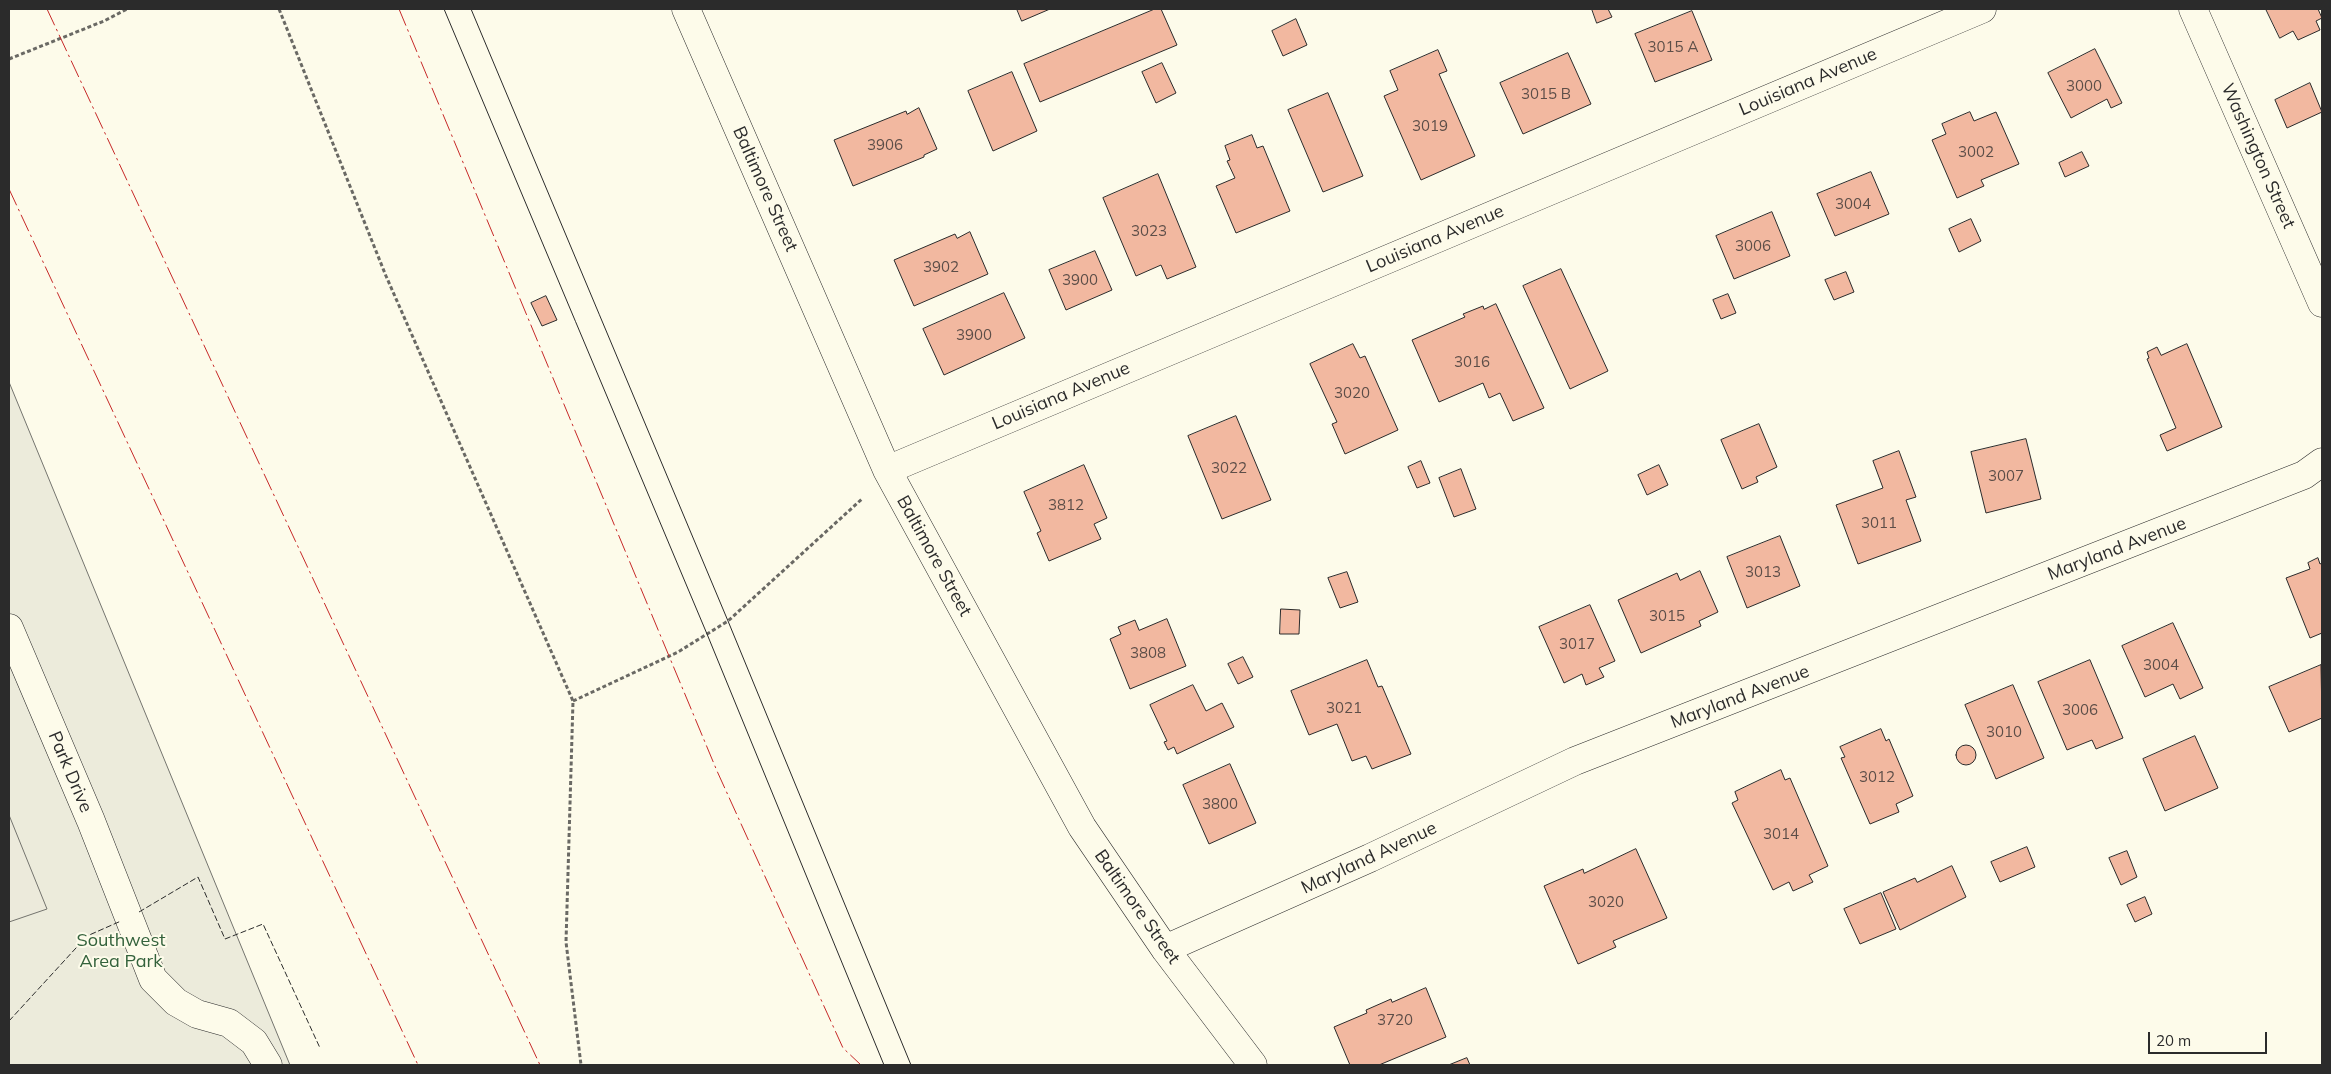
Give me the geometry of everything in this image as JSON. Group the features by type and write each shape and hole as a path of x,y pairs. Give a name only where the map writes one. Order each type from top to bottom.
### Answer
{"street":[{"name":"Baltimore Street","path":"686,9 887,470 1082,827 1165,949 1253,1065"},
{"name":"Louisiana Avenue","path":"887,470 1982,9"},
{"name":"Washington Street","path":"2193,9 2322,303"},
{"name":"Maryland Avenue","path":"1165,949 1370,858 1576,761 2304,475 2322,462"},
{"name":"Park Drive","path":"9,628 130,917 153,979 176,1002 197,1014 229,1023 254,1042 268,1065"}],"path":[{"path":"9,59 104,21 127,9"},
{"path":"279,9 386,276 573,701 566,942 581,1065"},
{"path":"573,701 678,652 728,621 863,498 887,470"}],"green space":[{"name":"Southwest Area Park","path":"9,382 290,1065 9,1065"}],"shaded area":[{"path":"9,815 47,909 9,922"}],"building":[{"path":"1017,9 1050,9 1022,21"},
{"path":"1155,9 1161,9 1177,45 1040,102 1024,64"},
{"path":"1592,9 1608,9 1612,17 1597,23"},
{"path":"2266,9 2318,9 2322,18 2316,21 2320,30 2298,40 2293,31 2280,38"},
{"path":"1692,11 1712,60 1655,82 1635,34"},
{"path":"1296,19 1307,45 1283,56 1272,31"},
{"path":"2095,49 2122,103 2111,108 2107,99 2071,118 2048,73"},
{"path":"1438,50 1447,71 1439,74 1475,156 1421,180 1384,96 1398,90 1390,71"},
{"path":"1568,53 1591,104 1523,134 1500,83"},
{"path":"1162,63 1176,93 1156,103 1142,72"},
{"path":"1012,72 1037,131 993,151 968,91"},
{"path":"2310,83 2322,112 2287,128 2275,100"},
{"path":"1328,93 1363,176 1323,192 1288,110"},
{"path":"919,108 937,149 924,155 924,157 853,186 834,140 906,111 907,114"},
{"path":"1970,112 1974,121 1996,112 2019,164 1981,180 1984,186 1957,198 1932,140 1946,134 1942,124"},
{"path":"1252,135 1257,148 1263,146 1290,211 1236,233 1216,186 1235,178 1227,161 1230,160 1225,146"},
{"path":"2082,152 2089,166 2065,177 2059,163"},
{"path":"1871,172 1889,214 1835,236 1817,194"},
{"path":"1158,174 1196,267 1167,279 1161,265 1136,276 1103,198"},
{"path":"1772,212 1790,256 1734,279 1716,236"},
{"path":"1971,219 1981,241 1959,252 1949,229"},
{"path":"970,232 988,274 914,306 894,260 955,234 957,238"},
{"path":"1095,251 1112,290 1066,310 1049,270"},
{"path":"1561,269 1608,371 1570,389 1523,286"},
{"path":"1846,272 1854,292 1834,300 1825,280"},
{"path":"1004,293 1025,338 944,375 923,329"},
{"path":"1728,294 1736,313 1721,319 1713,300"},
{"path":"546,296 557,320 542,326 531,303"},
{"path":"1496,304 1544,408 1513,421 1500,393 1489,398 1483,383 1439,402 1412,340 1465,317 1463,314 1483,306 1484,309"},
{"path":"1353,344 1360,358 1365,356 1398,430 1345,454 1332,424 1337,422 1310,364"},
{"path":"2187,344 2222,427 2167,451 2160,435 2176,428 2147,359 2149,358 2147,352 2157,347 2161,355"},
{"path":"1236,416 1271,500 1222,519 1188,436"},
{"path":"1759,424 1777,467 1756,477 1758,482 1742,489 1721,440"},
{"path":"2026,439 2041,499 1986,513 1971,452"},
{"path":"1899,451 1916,497 1906,500 1921,541 1858,564 1836,505 1883,488 1873,461"},
{"path":"1421,461 1430,483 1417,488 1408,467"},
{"path":"1084,465 1107,518 1094,524 1101,539 1049,561 1037,533 1041,531 1024,492"},
{"path":"1659,465 1668,485 1647,495 1638,475"},
{"path":"1461,469 1476,509 1454,517 1439,478"},
{"path":"1780,536 1800,586 1747,608 1727,557"},
{"path":"2318,558 2320,564 2322,563 2322,633 2310,638 2286,578 2310,569 2308,563"},
{"path":"1700,571 1718,612 1699,621 1701,626 1641,653 1618,600 1677,573 1680,580"},
{"path":"1347,572 1358,602 1340,608 1328,578"},
{"path":"1590,605 1615,661 1599,668 1604,677 1586,685 1582,674 1564,683 1539,627"},
{"path":"1281,609 1300,610 1299,634 1280,634"},
{"path":"1167,619 1186,666 1130,689 1110,639 1121,634 1118,627 1135,620 1139,630"},
{"path":"2173,623 2203,688 2180,699 2173,684 2145,697 2122,646"},
{"path":"1243,657 1253,677 1238,684 1228,664"},
{"path":"1367,660 1378,687 1382,686 1411,754 1372,769 1366,756 1352,761 1337,724 1309,735 1291,691"},
{"path":"2090,660 2123,738 2096,749 2092,740 2067,750 2038,682"},
{"path":"2321,665 2322,718 2289,732 2269,687"},
{"path":"1193,685 1206,711 1222,703 1234,727 1177,754 1174,747 1168,750 1164,742 1167,741 1150,705"},
{"path":"2013,685 2044,758 1996,779 1965,705"},
{"path":"1881,729 1886,741 1889,739 1913,796 1896,804 1899,812 1870,824 1841,758 1845,757 1840,747"},
{"path":"2195,736 2218,788 2165,811 2143,759"},
{"path":"1966,745 1973,748 1976,755 1973,762 1966,765 1959,762 1956,755 1959,748"},
{"path":"1230,764 1256,823 1209,844 1183,785"},
{"path":"1781,770 1785,780 1790,778 1828,866 1809,875 1813,882 1793,891 1789,882 1773,890 1732,803 1738,800 1735,792"},
{"path":"2027,847 2035,867 2000,882 1991,862"},
{"path":"1636,849 1667,918 1613,941 1616,947 1578,964 1544,886 1583,869 1584,873"},
{"path":"2127,851 2137,877 2121,885 2109,858"},
{"path":"1952,866 1966,897 1900,930 1883,892 1915,878 1917,882"},
{"path":"1881,893 1896,929 1860,944 1844,909"},
{"path":"2145,897 2152,914 2135,922 2127,905"},
{"path":"1426,988 1446,1037 1379,1065 1350,1065 1334,1027 1367,1013 1366,1010 1391,999 1392,1002"},
{"path":"1467,1058 1470,1065 1449,1065"}],"tram line":[{"path":"444,9 707,634 884,1065"},
{"path":"471,9 728,621 911,1065"}],"fence":[{"path":"139,912 198,877 225,939 263,924 320,1048"},
{"path":"9,1021 87,936 121,921"}],"power":[{"path":"47,9 540,1065"},
{"path":"399,9 717,771 843,1048 861,1065"},
{"path":"9,189 418,1065"}]}
